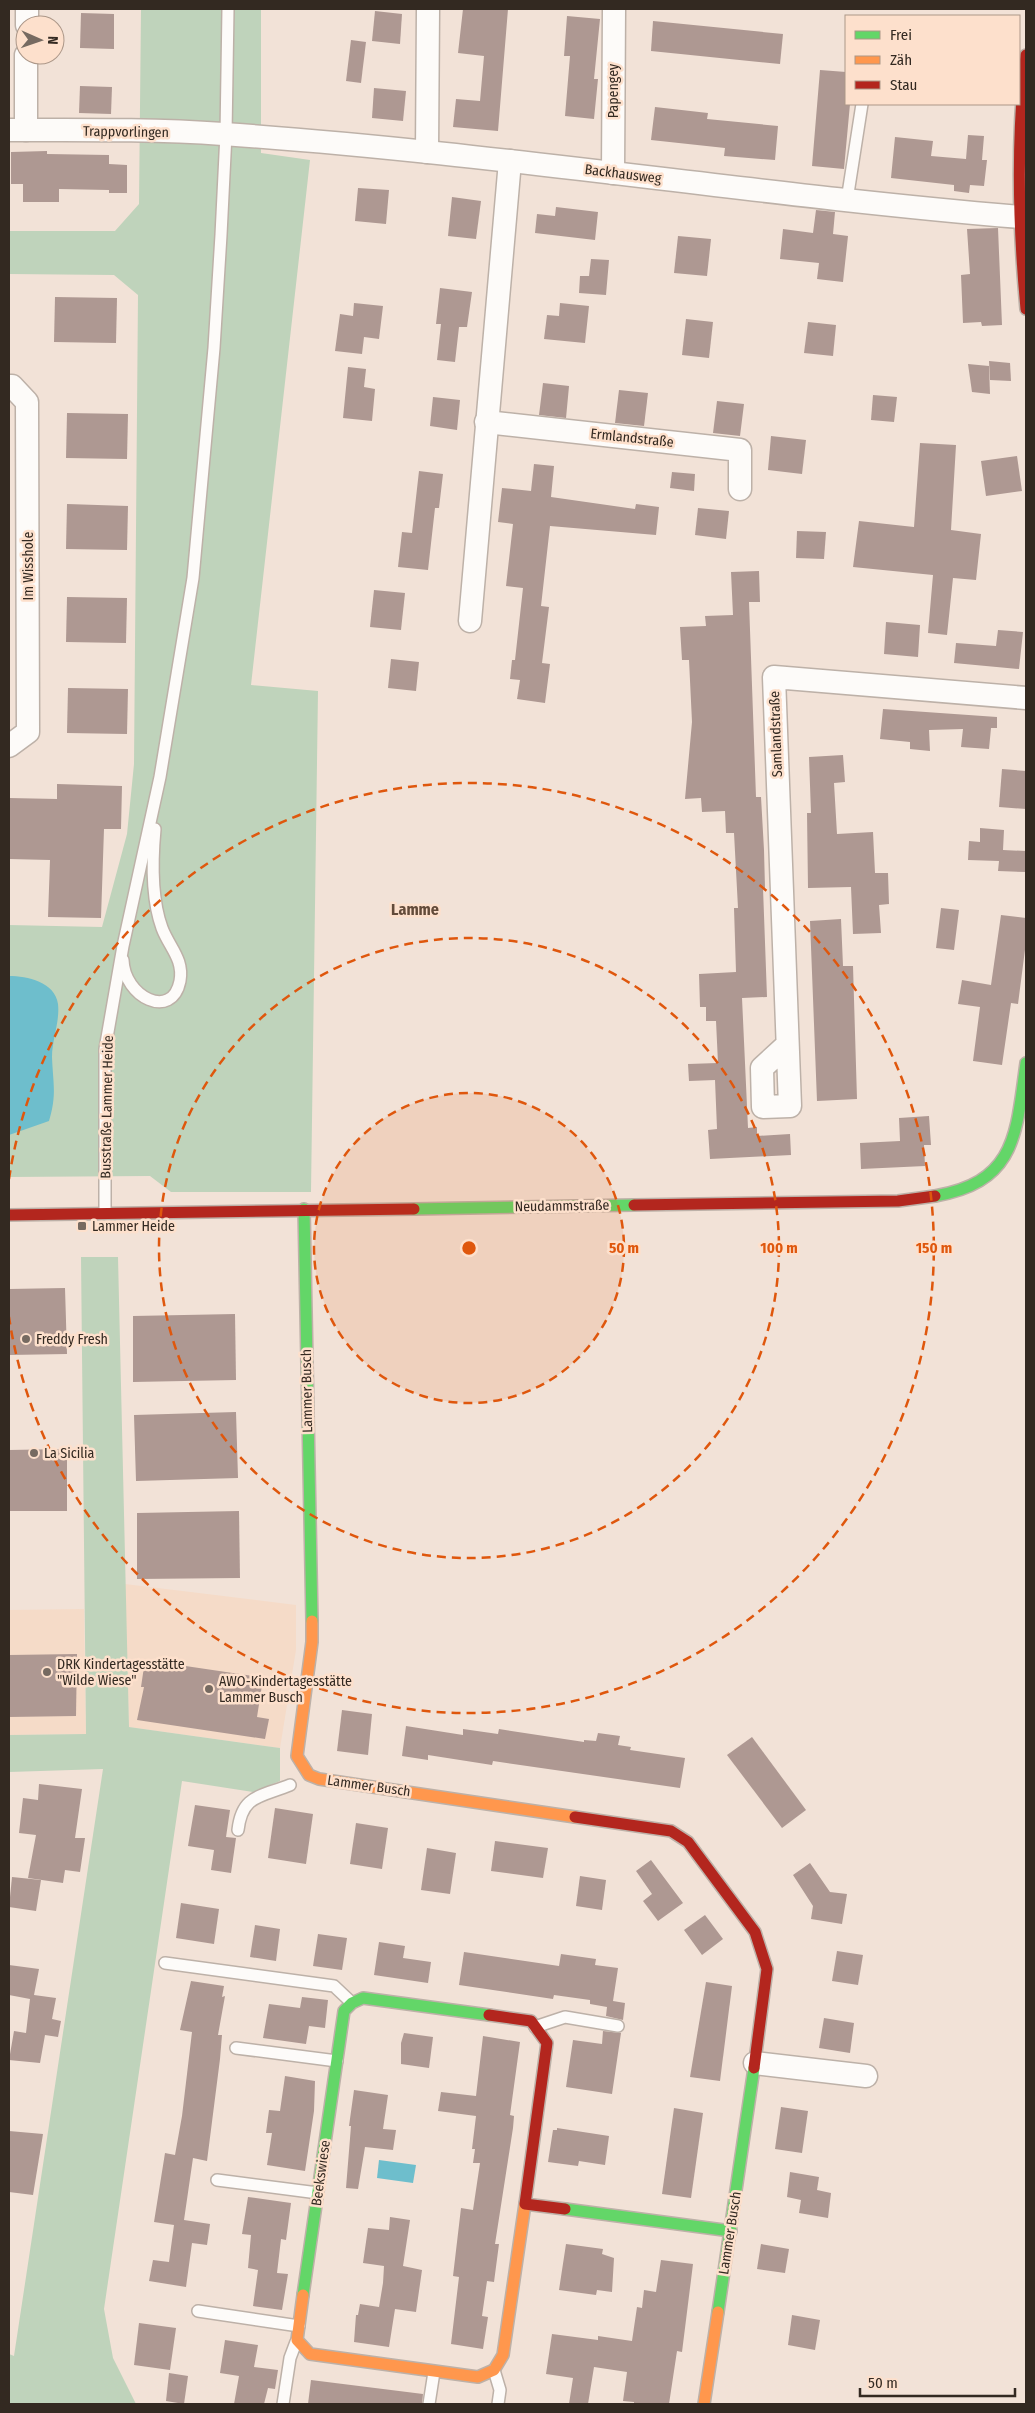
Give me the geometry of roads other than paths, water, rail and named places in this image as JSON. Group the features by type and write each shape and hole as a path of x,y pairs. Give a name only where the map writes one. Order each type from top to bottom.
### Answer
{"street":[{"path":"427,152 428,9"},
{"name":"Papengey","path":"613,173 614,9"},
{"path":"1026,55 1022,84 1018,149 1026,309"},
{"name":"Trappvorlingen","path":"25,65 17,130 226,134"},
{"name":"Backhausweg","path":"226,134 427,152 847,200 1020,217"},
{"path":"470,621 510,161"},
{"name":"Im Wisshole","path":"9,386 12,386 27,402 28,694 28,732 9,746"},
{"name":"Ermlandstraße","path":"486,422 740,450 740,489"},
{"name":"Samlandstraße","path":"787,1045 774,677 1026,698"},
{"name":"Neudammstraße","path":"9,1215 888,1201 933,1196 971,1187 997,1170 1006,1156 1014,1136 1026,1063"},
{"name":"Lammer Busch","path":"304,1209 312,1642 297,1756 309,1775 320,1779 671,1831 688,1842 756,1932 762,1948 767,1968 755,2063 704,2404"},
{"path":"297,2340 310,2354 478,2377 494,2370 503,2355 526,2204 547,2044 531,2021 363,1998 352,2003"},
{"name":"Beekswiese","path":"297,2340 344,2011 352,2003"},
{"path":"755,2063 866,2076"},
{"path":"526,2204 730,2231"}],"lane":[{"path":"123,946 123,967 128,982 136,992 144,998 154,1001 167,999 175,992 180,979 179,959 162,928 157,907 152,859 160,777 193,578 214,348 226,134 228,9"},
{"path":"847,200 862,105"},
{"name":"Busstraße Lammer Heide","path":"105,1212 105,1048 123,946 160,777"},
{"path":"238,1830 240,1813 248,1802 290,1785"},
{"path":"165,1963 334,1986 352,2003"},
{"path":"535,2027 565,2017 618,2026"},
{"path":"236,2048 336,2061"},
{"path":"218,2180 318,2193"},
{"path":"198,2311 299,2326"},
{"path":"283,2404 290,2358 297,2340"},
{"path":"494,2370 500,2390 498,2404"},
{"path":"429,2404 434,2372"}],"water":[{"path":"9,976 24,977 46,985 56,996 58,1010 52,1051 54,1096 49,1121 9,1135"},
{"path":"379,2160 416,2165 413,2183 377,2178"}],"place":[{"name":"Lammer Heide","path":"82,1226"},
{"name":"Freddy Fresh","path":"26,1339"},
{"name":"La Sicilia","path":"34,1453"},
{"name":"DRK Kindertagesstätte \"Wilde Wiese\"","path":"47,1672"},
{"name":"AWO-Kindertagesstätte Lammer Busch","path":"209,1689"}],"district":[{"name":"Lamme","path":"415,909"}]}
